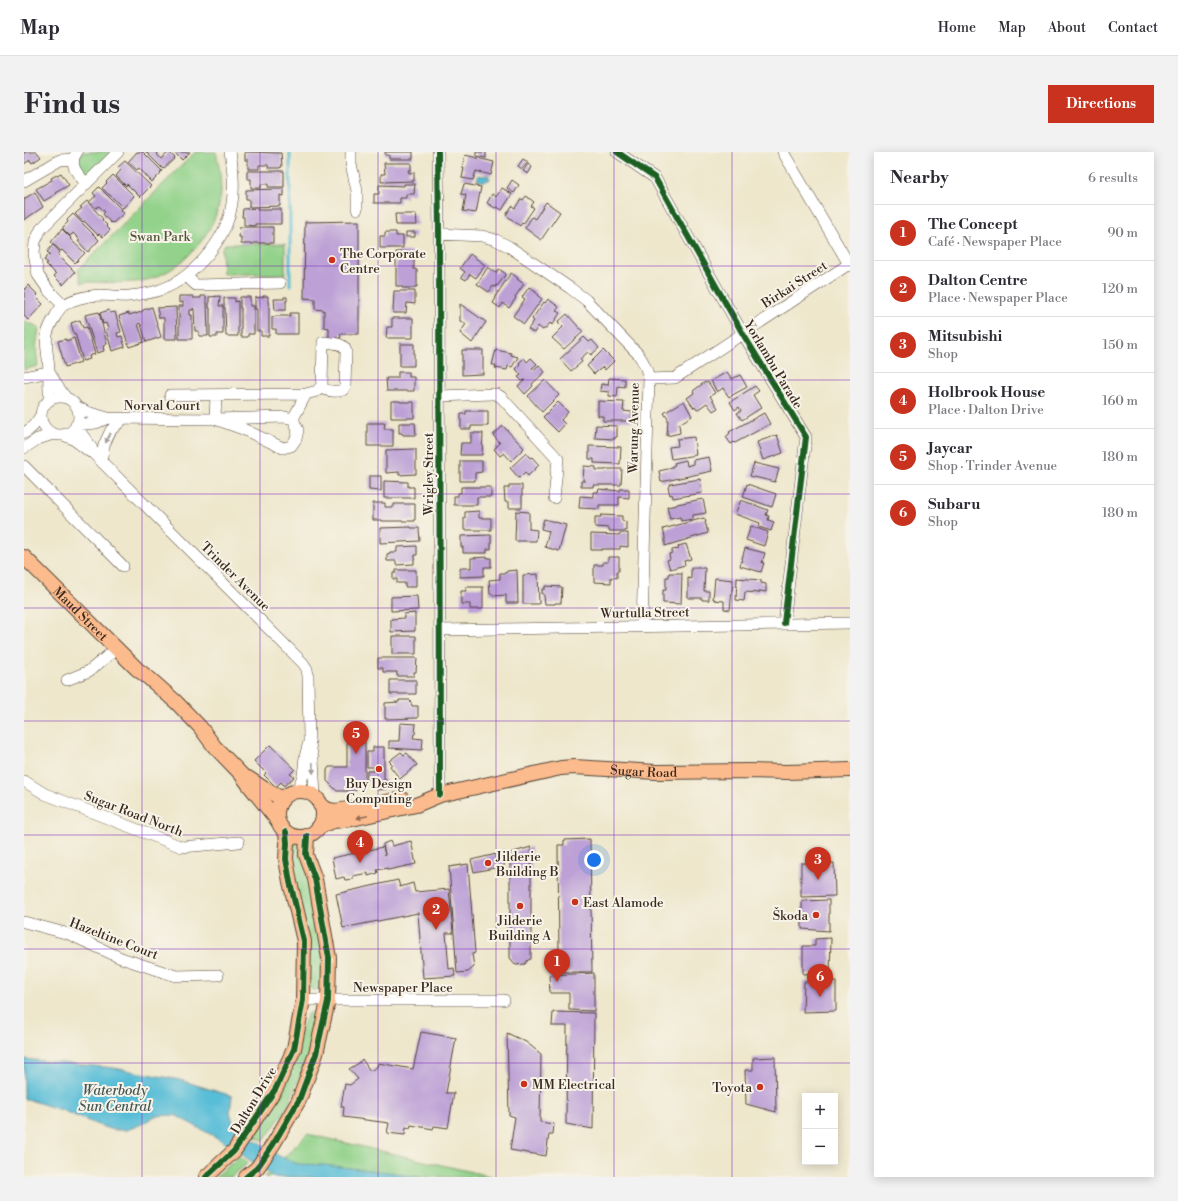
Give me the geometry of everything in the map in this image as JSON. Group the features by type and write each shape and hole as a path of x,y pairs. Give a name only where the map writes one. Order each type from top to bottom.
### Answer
{"main road":[{"name":"Maud Street","path":"26,564 137,669 152,689 171,710 195,733 214,746 241,774 277,820"},
{"name":"Sugar Road","path":"440,795 551,769 574,766 656,772 786,772 850,770"},
{"name":"Maud Street","path":"241,774 266,790 289,795"},
{"path":"302,791 309,793 329,810 336,811 425,794 440,795 416,805 324,824 312,832 300,837 292,836 286,832 280,827 277,820 279,804 289,795 302,791"},
{"path":"246,1177 257,1168 274,1143 299,1100 316,1054 328,1001 329,958 315,879 306,855 312,832 321,822 323,815 317,801"},
{"name":"Dalton Drive","path":"206,1177 234,1151 250,1129 276,1088 294,1049 303,1000 304,941 286,859 286,832"}],"street":[{"path":"63,305 49,291 38,275 34,254 35,242 41,229 118,152"},
{"path":"50,400 46,343 49,326 63,305 78,298 98,295 127,296 154,292 170,286 197,267 214,247 227,222 232,205 234,188 230,152"},
{"path":"350,152 357,191 357,209"},
{"name":"Wrigley Street","path":"438,152 440,795"},
{"name":"Yorlambu Parade","path":"617,152 655,178 743,334 806,438 784,623"},
{"path":"784,152 849,265"},
{"path":"24,181 60,160 75,156 73,164 75,170 86,184"},
{"name":"Warung Avenue","path":"439,234 482,236 496,240 508,246 586,300 597,310 644,362 649,379 642,626"},
{"name":"Birkai Street","path":"649,379 675,378 849,265"},
{"path":"186,276 196,285 280,283"},
{"path":"24,377 49,372"},
{"path":"49,372 66,398"},
{"path":"170,395 306,394 317,391 321,388"},
{"path":"293,419 306,394"},
{"path":"439,396 496,394 501,397 558,459 554,498"},
{"path":"215,419 216,395"},
{"path":"24,433 36,423 45,404 50,400 60,396 72,401 76,406 78,419 76,426 69,432 38,439 24,448"},
{"name":"Norval Court","path":"76,406 87,412 108,418 123,419 285,417 293,419 298,430 296,439 291,446 283,448 215,419"},
{"path":"41,415 44,426 48,431 58,434"},
{"name":"Norval Court","path":"76,426 108,418"},
{"path":"97,457 111,430 123,419"},
{"name":"Trinder Avenue","path":"76,426 97,457"},
{"name":"Trinder Avenue","path":"58,434 73,439 97,457 307,668 309,740 313,759 317,801"},
{"path":"24,466 123,566"},
{"name":"Wurtulla Street","path":"440,630 850,623"},
{"path":"67,680 89,671 116,648"},
{"name":"Trinder Avenue","path":"289,795 300,784 303,776 309,740"},
{"name":"Sugar Road North","path":"24,781 45,794 182,847 239,842"},
{"name":"Hazeltine Court","path":"24,922 69,934 120,958 176,976 218,975"},
{"name":"Newspaper Place","path":"303,1000 504,1000"}],"green space":[{"path":"82,152 112,152 90,174 84,174 79,170 78,157"},
{"name":"Swan Park","path":"195,152 216,152 220,171 221,191 219,206 213,221 195,248 184,260 171,270 157,277 135,282 81,283 78,270"},
{"path":"225,244 285,244 285,274 223,274 222,249"},
{"path":"24,321 39,327 36,348 38,366 24,370"},
{"path":"297,842 301,844 311,880 323,955 322,986 316,990 309,987 292,862 293,844"},
{"path":"312,1012 317,1016 317,1022 301,1074 288,1105 264,1141 253,1135 308,1014"},
{"path":"307,1134 494,1177 265,1177"},
{"path":"239,1157 248,1163 231,1177 215,1177"}],"water":[{"path":"479,175 488,175 490,179 480,181 477,179"},
{"name":"Waterbody Sun Central","path":"24,1059 114,1068 180,1080 232,1096 230,1112 234,1126 279,1156 298,1164 323,1165 420,1177 274,1177 221,1140 175,1115 155,1116 142,1124 127,1130 114,1130 64,1111 24,1099"}],"building":[{"path":"24,152 37,152 41,157 32,163 30,160 24,164"},
{"path":"137,152 143,152 162,171 152,182 139,168 137,170 128,162"},
{"path":"146,152 159,152 157,154 161,159 169,152 175,158 163,169"},
{"path":"174,152 190,152 182,160"},
{"path":"245,152 281,153 282,167 268,168 268,165 259,165 259,169 248,169 248,160 245,160"},
{"path":"385,152 413,152 413,159 389,159 389,155 385,155"},
{"path":"476,152 486,152 486,158 476,156"},
{"path":"465,155 494,162 491,175 476,171 473,180 462,178 464,168 462,168"},
{"path":"523,159 528,162 522,169 518,166"},
{"path":"125,161 151,186 140,197 127,184 126,186 116,176 121,170 118,167"},
{"path":"384,163 411,163 411,170 408,170 409,173 414,172 414,181 381,182 381,174 385,174"},
{"path":"528,164 532,167 528,174 523,171"},
{"path":"247,171 284,171 284,187 268,187 268,184 261,184 261,188 251,188 251,179 247,179"},
{"path":"61,173 69,185 44,201 36,189"},
{"path":"113,175 134,196 123,208 102,188"},
{"path":"512,180 519,185 514,193 507,188"},
{"path":"404,184 415,184 414,194 406,194 406,198 400,198 400,203 374,203 374,194 379,194 379,185 404,186"},
{"path":"464,184 481,187 476,213 463,211 466,195 461,194"},
{"path":"99,187 124,213 113,223 111,223 103,214 105,212 99,206 96,208 89,202 96,196 93,193"},
{"path":"502,188 512,194 502,210 487,203 492,194 496,197"},
{"path":"284,189 284,196 280,195 280,206 249,207 249,199 246,199 246,190"},
{"path":"35,192 43,207 24,220 24,199"},
{"path":"526,196 534,202 531,206 534,208 520,226 506,215 512,206 515,208 521,199 523,200"},
{"path":"87,201 103,219 102,220 110,230 103,237 99,234 98,235 75,214"},
{"path":"546,202 560,212 541,240 525,228 532,217 535,219"},
{"path":"258,208 257,210 281,209 281,224 255,224 255,226 244,225 244,217 242,217 243,209"},
{"path":"73,214 99,240 88,252 73,233 70,236 63,229 68,222 67,220"},
{"path":"395,214 416,214 417,225 396,225"},
{"name":"The Corporate Centre","path":"359,221 359,334 340,334 341,338 329,338 329,328 324,327 324,310 315,309 315,299 304,298 305,222"},
{"path":"240,227 273,227 273,243 241,244 241,237 239,237"},
{"path":"62,229 85,253 75,263 62,250 61,251 51,242"},
{"path":"385,232 396,232 396,236 403,236 403,248 380,248 380,236 385,236"},
{"path":"406,232 415,232 415,237 406,237"},
{"path":"53,245 60,252 58,255 75,272 63,285 62,282 61,283 54,276 56,274 44,260 50,254 47,252"},
{"path":"396,252 414,252 414,269 417,270 417,287 402,288 402,286 396,286"},
{"path":"470,254 485,265 476,278 470,274 466,280 461,277 465,272 460,268"},
{"path":"488,267 496,273 499,269 506,274 497,286 493,286 489,292 477,284"},
{"path":"511,273 524,284 509,308 503,303 500,308 493,303 496,298 495,297"},
{"path":"28,285 37,294 37,298 43,304 28,320 24,316 24,290"},
{"path":"529,287 536,291 535,292 539,295 538,296 542,299 524,324 513,316 525,299 522,297"},
{"path":"394,291 415,291 415,304 407,303 406,313 393,313"},
{"path":"179,296 193,296 193,298 201,298 201,296 206,296 208,336 199,336 199,331 195,331 193,308 193,310 190,310 190,315 192,315 192,339 179,339 179,306 183,306 183,302 179,303"},
{"path":"220,296 219,306 223,306 223,334 217,334 217,337 210,337 209,297"},
{"path":"268,296 269,336 261,336 261,331 257,331 257,309 255,309 255,298"},
{"path":"240,297 250,297 250,306 254,306 254,334 248,334 248,337 241,337"},
{"path":"284,297 287,297 286,310 275,310 274,299 284,299"},
{"path":"224,298 235,298 235,302 238,301 238,336 226,336"},
{"path":"548,299 559,307 556,311 560,313 552,325 550,323 543,330 538,326 534,333 528,329 534,321 532,319 544,302 545,303"},
{"path":"460,304 486,322 472,343 460,333 466,324 460,321"},
{"path":"152,307 161,337 146,342 141,324 139,323 138,324 144,342 129,347 119,316 129,313 129,315 136,314"},
{"path":"176,307 177,339 164,339 164,318 159,318 157,308"},
{"path":"109,310 110,313 115,312 121,332 117,333 118,337 122,336 125,347 112,351 106,330 108,329 106,323 103,324 100,313"},
{"path":"99,312 107,344 103,346 104,351 97,353 85,315"},
{"path":"290,313 298,313 298,334 276,334 276,329 272,329 272,317 290,316"},
{"path":"567,314 583,332 564,349 552,338 563,327 558,322"},
{"path":"392,318 413,318 413,338 386,338 387,327 392,327"},
{"path":"80,320 83,328 87,327 95,354 89,356 90,359 83,361 71,323"},
{"path":"584,337 589,342 592,340 599,348 591,355 588,352 580,359 582,362 571,371 560,359"},
{"path":"74,338 81,362 65,367 58,341 66,339 66,341"},
{"path":"400,344 414,344 414,366 400,366"},
{"path":"462,350 483,350 483,374 462,375"},
{"path":"496,350 511,353 511,355 518,357 512,367 508,366 507,370 495,368 496,365 492,365"},
{"path":"603,350 614,361 605,370 603,367 594,374 587,366"},
{"path":"524,358 527,362 531,358 537,364 532,368 533,370 539,365 545,372 532,384 533,386 525,394 518,386 525,380 522,381 518,377 521,375 516,369"},
{"path":"398,372 409,372 409,377 414,377 414,391 387,391 386,378 398,378"},
{"path":"727,372 732,379 740,375 747,387 729,397 723,388 717,392 711,381"},
{"path":"609,378 625,379 625,387 618,386 617,397 609,396 609,392 600,391 601,384 608,385"},
{"path":"545,380 559,395 542,412 528,396"},
{"path":"705,382 708,382 715,393 710,396 718,408 713,411 707,403 697,410 687,398 694,393 693,391"},
{"path":"755,386 759,391 753,395 761,408 742,420 737,413 741,411 739,407 735,410 730,402"},
{"path":"391,401 414,402 414,418 391,418"},
{"path":"598,401 624,402 623,411 632,412 632,421 603,421 603,416 598,416"},
{"path":"684,401 692,416 679,424 680,433 667,436 668,419 664,413"},
{"path":"558,402 568,412 561,420 565,424 558,432 543,417"},
{"path":"466,411 488,411 488,426 471,426 471,429 461,429 461,414 466,414"},
{"path":"764,413 770,424 731,444 726,437 730,433 729,432"},
{"path":"367,423 385,423 384,429 393,429 393,446 367,446"},
{"path":"399,423 415,423 416,435 403,435 402,433 399,433"},
{"path":"596,425 617,426 617,437 615,437 615,439 595,438"},
{"path":"503,426 524,448 511,461 504,453 500,456 494,449 500,443 493,435"},
{"path":"471,433 483,433 482,455 460,455 461,443 471,443"},
{"path":"777,435 783,453 763,460 757,442"},
{"path":"694,437 696,455 671,459 669,447 678,446 677,439"},
{"path":"589,446 621,447 620,464 594,463 594,459 589,459"},
{"path":"416,449 416,474 399,475 399,472 386,473 386,450"},
{"path":"526,453 539,465 528,476 525,472 519,478 510,468"},
{"path":"709,457 712,471 661,482 659,471 672,468 672,466 675,465 674,463 686,460 687,466 693,464 693,460"},
{"path":"460,461 482,461 482,472 475,473 475,481 460,481"},
{"path":"754,463 779,469 775,482 750,476"},
{"path":"584,466 596,467 596,470 622,469 621,485 593,485 593,487 581,487 581,481 585,481 583,480"},
{"path":"369,476 381,476 381,491 369,490"},
{"path":"700,479 702,493 673,498 672,494 670,495 668,487 670,484"},
{"path":"384,481 408,482 408,487 414,487 414,498 384,498"},
{"path":"747,484 776,494 772,507 743,497"},
{"path":"509,485 522,485 522,508 509,508 509,502 505,502 504,488 509,488"},
{"path":"461,487 491,487 491,497 477,497 477,505 454,505 454,496 458,496 458,493 461,493"},
{"path":"599,489 620,491 620,489 629,489 629,498 619,497 619,505 599,505 599,509 579,508 580,496 593,497 593,492 598,492"},
{"path":"703,499 706,513 693,515 693,519 681,521 680,517 670,519 667,507"},
{"path":"741,500 768,510 766,515 769,516 768,520 774,522 771,531 759,527 760,523 735,514"},
{"path":"373,503 385,503 385,507 394,507 394,504 415,504 415,521 373,520"},
{"path":"479,511 479,518 491,518 491,530 464,530 465,512"},
{"path":"516,511 529,512 529,529 537,530 536,541 515,541"},
{"path":"601,515 622,516 622,521 626,522 626,531 609,531 609,528 595,527 595,517 601,517"},
{"path":"704,518 708,533 665,546 663,529"},
{"path":"544,519 566,525 559,551 545,547 549,531 541,529"},
{"path":"751,526 768,532 764,546 746,540"},
{"path":"380,528 419,528 420,541 380,543"},
{"path":"620,533 628,533 628,547 620,546 620,549 591,550 591,534 619,535"},
{"path":"491,535 491,549 487,549 487,553 463,553 463,547 461,547 461,536"},
{"path":"686,544 691,559 684,561 685,565 670,569 667,560 670,559 669,554 672,553 672,550 679,549 678,546"},
{"path":"417,546 417,555 415,555 414,558 414,564 396,565 396,561 387,561 387,554 390,552 397,552 397,547"},
{"path":"745,548 765,553 761,572 740,566"},
{"path":"608,557 619,557 619,571 617,571 617,578 611,577 611,583 594,582 594,565 603,565 603,562 608,562"},
{"path":"471,558 491,558 491,567 484,567 484,576 460,577 460,568 471,568"},
{"path":"691,568 705,568 704,591 709,591 709,600 702,600 702,598 688,598 688,578 691,579"},
{"path":"396,570 416,570 416,587 405,587 405,583 397,583 397,579 393,579 393,573 396,573"},
{"path":"517,570 518,603 506,603 506,595 493,596 493,594 490,594 489,580 500,579 500,573"},
{"path":"669,573 682,573 681,604 663,603 663,590 666,590 666,577 669,577"},
{"path":"538,574 539,604 523,604 523,575"},
{"path":"715,578 733,580 730,610 724,609 724,601 713,599"},
{"path":"737,578 761,580 761,583 766,584 766,592 745,592 744,601 736,600"},
{"path":"545,586 562,587 561,603 545,604 542,589 545,589"},
{"path":"466,587 483,587 483,609 470,609 470,604 461,604 461,591 466,591"},
{"path":"417,596 418,610 391,611 391,597"},
{"path":"415,613 415,631 391,632 391,619 404,618 404,614"},
{"path":"392,636 416,636 416,654 392,654"},
{"path":"378,658 417,658 416,672 414,672 414,676 397,676 397,672 383,672 383,668 378,668"},
{"path":"390,680 416,680 416,694 390,694"},
{"path":"399,700 410,700 412,706 418,706 418,718 385,719 385,703 399,702"},
{"path":"400,723 416,724 413,738 423,739 422,750 389,748 389,741 399,741"},
{"path":"347,741 365,741 365,781 355,791 337,791 327,781 327,770 329,767 347,767"},
{"path":"270,745 295,769 290,774 294,777 284,786 281,782 276,787 264,775 266,773 254,761"},
{"name":"Buy Design Computing","path":"373,747 384,747 384,780 386,780 386,789 377,790 377,781 367,781 367,771 374,771 374,767 367,767 367,752 373,752"},
{"path":"401,752 404,755 407,753 417,765 400,779 390,766 392,764 389,761"},
{"name":"East Alamode","path":"590,839 592,972 553,972 553,959 559,959 558,845 564,845 564,840"},
{"path":"390,841 392,846 411,841 416,864 388,870 388,868 377,870 378,873 368,876 368,873 353,876 353,879 345,880 344,877 336,879 332,858 383,847 385,855 383,844"},
{"name":"Jilderie Building A","path":"531,847 531,959 525,964 516,965 510,958 510,853"},
{"name":"Jilderie Building B","path":"505,852 504,866 474,872 471,860"},
{"path":"801,863 834,863 835,896 801,897"},
{"path":"468,864 475,953 472,954 474,967 468,972 457,973 449,867"},
{"path":"398,880 400,887 413,883 415,892 449,889 453,933 446,933 449,969 454,968 455,976 423,978 418,913 343,928 336,894"},
{"name":"Škoda","path":"829,900 829,931 802,929 802,901"},
{"path":"831,938 830,973 803,974 803,946 815,946 815,939"},
{"path":"594,973 594,1011 569,1010 569,993 550,993 549,975"},
{"path":"836,981 836,1011 803,1012 804,982"},
{"path":"553,1012 594,1013 593,1129 566,1124 567,1026 552,1026"},
{"path":"421,1032 456,1038 446,1093 454,1093 448,1128 434,1126 433,1129 411,1125 410,1128 406,1127 405,1135 387,1133 389,1123 343,1117 344,1107 341,1107 345,1084 350,1085 358,1079 349,1069 359,1063 362,1059 370,1071 377,1067 378,1063 413,1069"},
{"name":"MM Electrical","path":"507,1033 526,1042 541,1054 540,1122 554,1124 553,1134 549,1134 546,1156 510,1150 515,1117 509,1115"},
{"name":"Toyota","path":"775,1057 776,1112 746,1104 745,1070 753,1070 753,1058"}],"waterway":[{"path":"290,152 290,285"}],"cycle path":[{"path":"438,152 440,795"},
{"path":"617,152 655,178 743,334 806,437 784,623"},
{"path":"206,1177 234,1151 276,1088 294,1049 303,1000 304,941 286,859 286,832"},
{"path":"246,1177 257,1168 274,1143 299,1100 316,1054 328,1001 329,958 315,879 306,855 307,836"}],"place":[{"name":"The Corporate Centre","path":"332,260"},
{"name":"Jaycar","path":"356,754"},
{"name":"Buy Design Computing","path":"379,769"},
{"name":"Holbrook House","path":"360,863"},
{"name":"Jilderie Building B","path":"488,863"},
{"name":"Mitsubishi","path":"818,880"},
{"name":"East Alamode","path":"575,902"},
{"name":"Jilderie Building A","path":"520,906"},
{"name":"Škoda","path":"816,915"},
{"name":"Dalton Centre","path":"436,930"},
{"name":"The Concept","path":"557,982"},
{"name":"Subaru","path":"820,997"},
{"name":"MM Electrical","path":"524,1084"},
{"name":"Toyota","path":"760,1087"}]}
